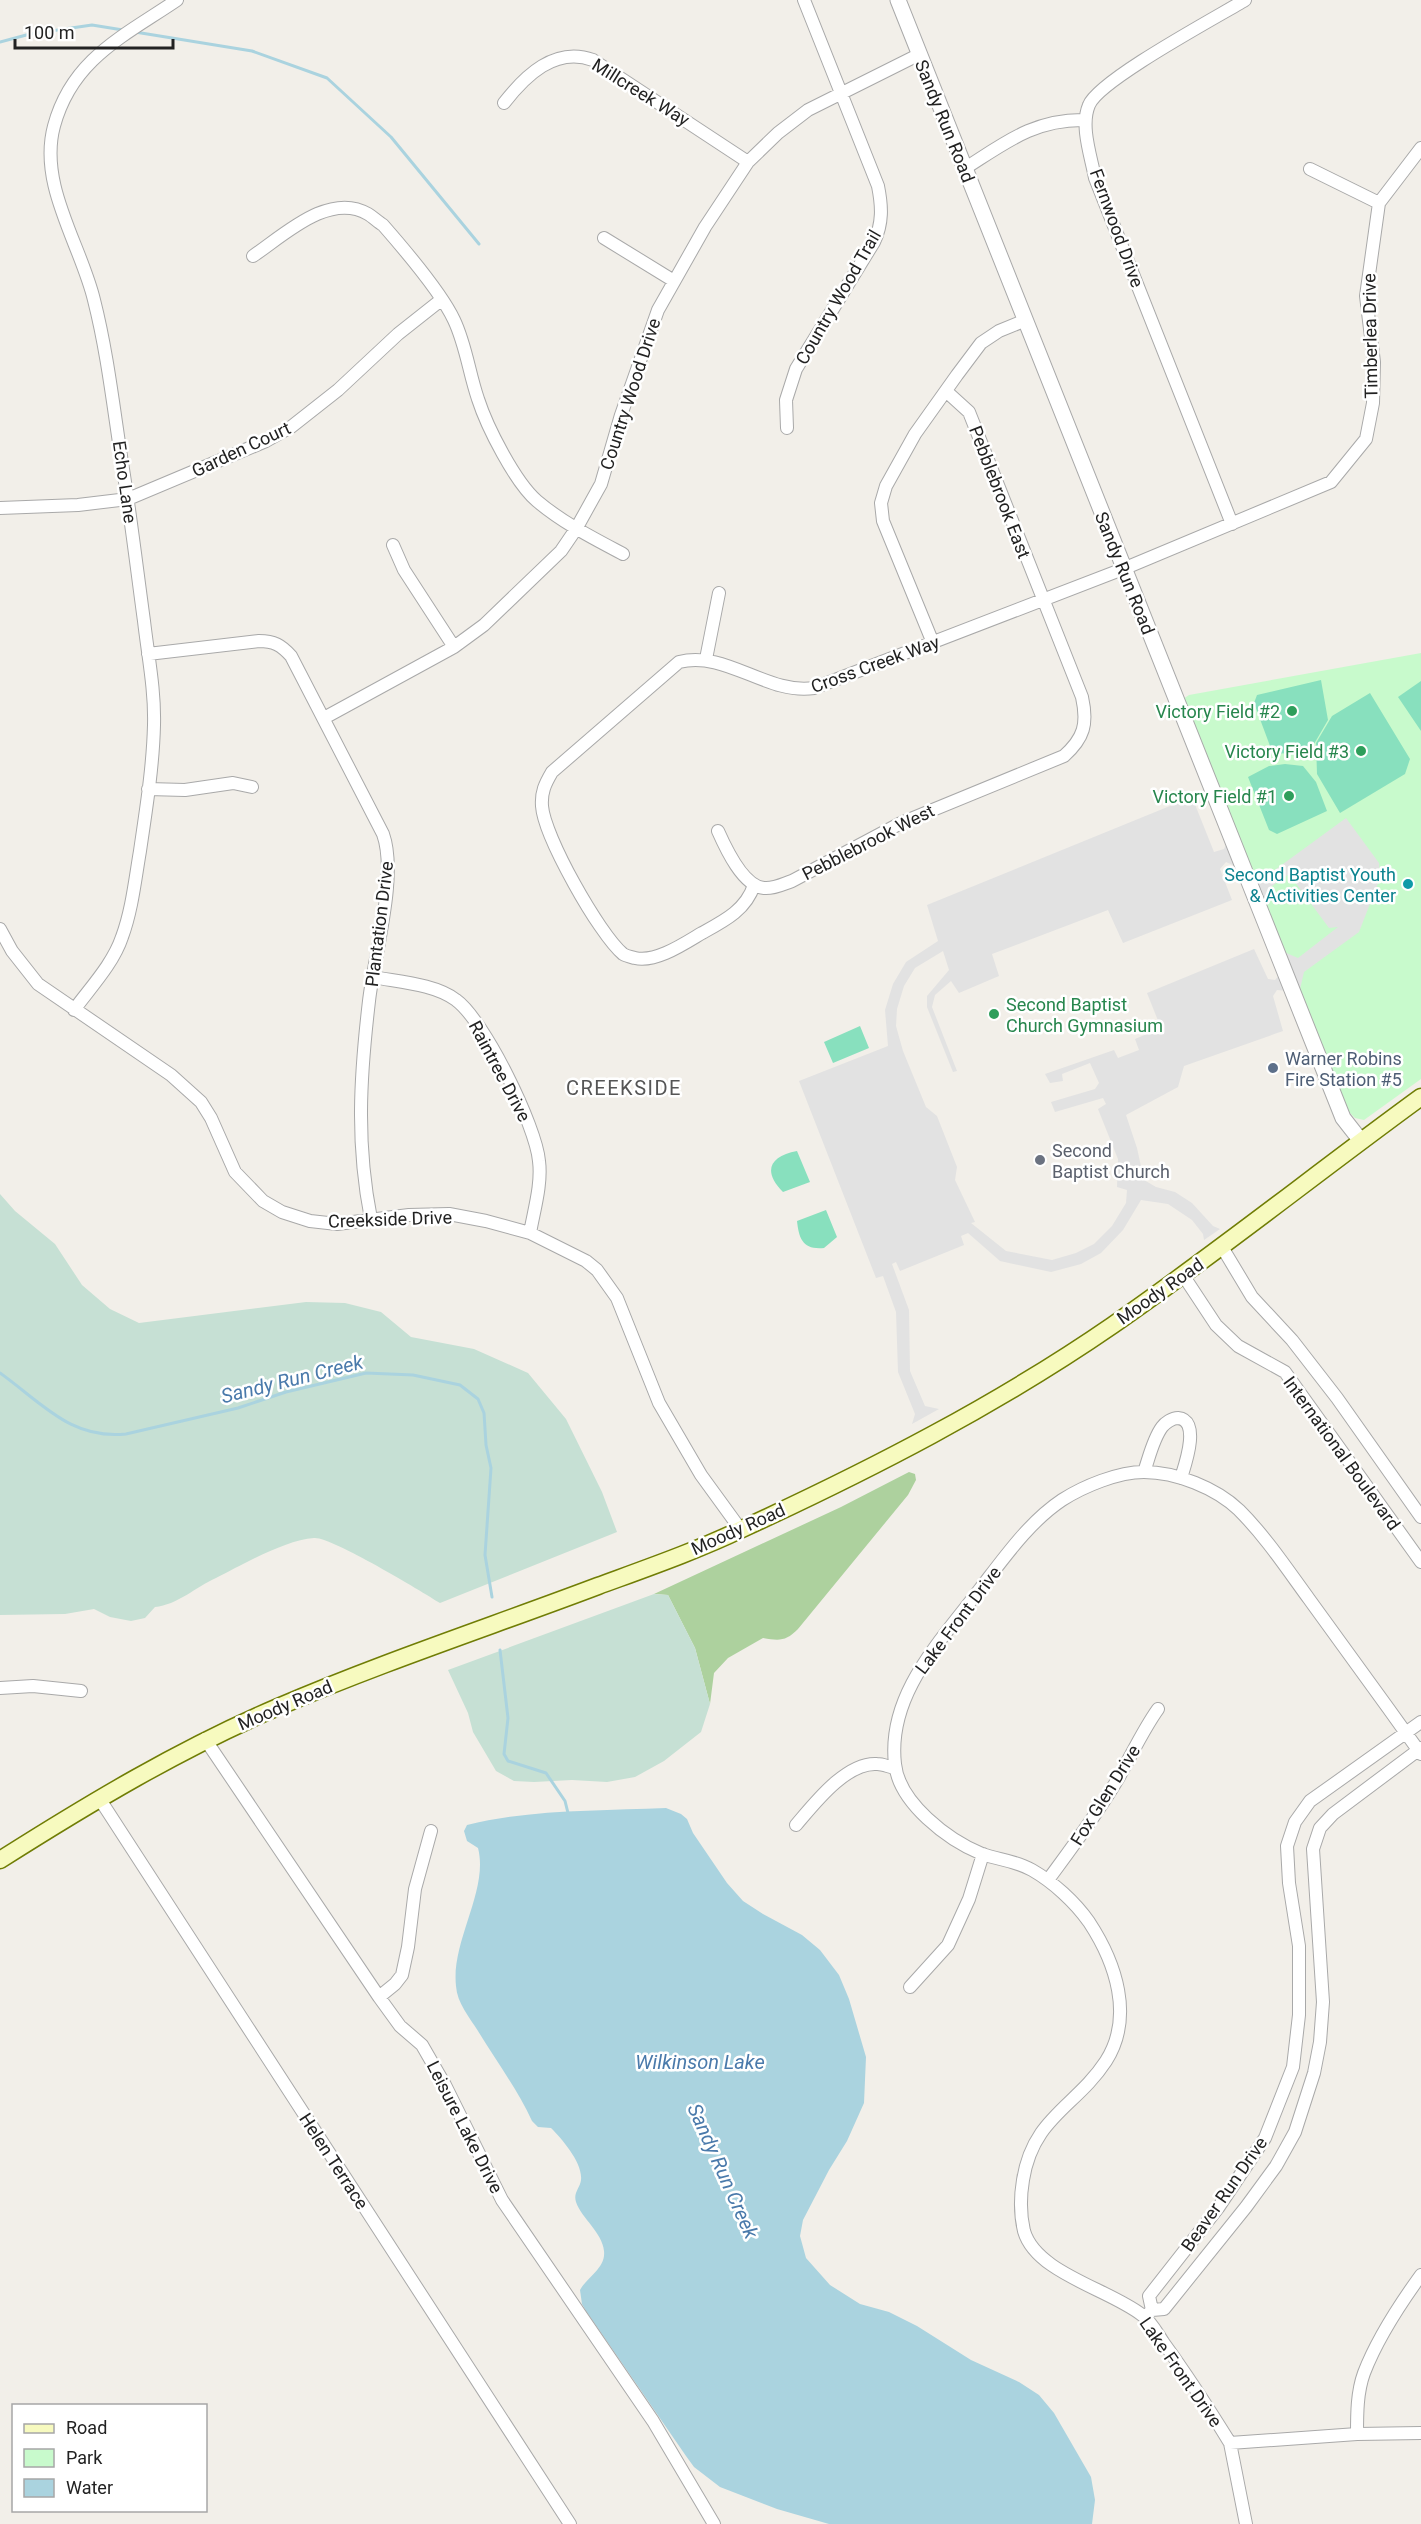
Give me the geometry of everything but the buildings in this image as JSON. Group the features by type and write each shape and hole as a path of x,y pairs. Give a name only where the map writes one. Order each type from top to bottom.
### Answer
{"main road":[{"name":"Moody Road","path":"0,1860 99,1798 206,1739 280,1706 390,1663 669,1560 741,1530 894,1454 1002,1396 1111,1326 1222,1247 1421,1097"}],"street":[{"name":"Echo Lane","path":"74,1010 122,940 130,914 148,789 154,726 153,691 128,499 96,309 83,261 55,188 51,145 62,98 72,81 114,42 177,0"},
{"name":"Country Wood Trail","path":"787,428 786,400 796,369 880,229 882,207 878,186 804,0"},
{"name":"Sandy Run Road","path":"898,0 1343,1118 1361,1141"},
{"path":"964,169 1021,132 1046,123 1085,120 1089,103 1102,88 1171,43 1245,0"},
{"name":"Country Wood Drive","path":"324,718 454,647 484,625 561,551 576,530 600,484 658,310 705,227 748,162 778,133 808,110 918,55"},
{"name":"Millcreek Way","path":"504,104 519,83 531,73 564,57 584,57 593,60 748,162"},
{"name":"Fernwood Drive","path":"1085,120 1095,178 1232,524"},
{"path":"1310,169 1378,203 1421,148"},
{"name":"Timberlea Drive","path":"1124,569 1331,482 1366,439 1372,403 1374,362 1366,296 1378,203"},
{"path":"253,256 320,212 347,208 360,210 368,213 383,225 454,319 463,341 478,400 513,470 535,500 576,530 623,554"},
{"path":"604,238 674,281"},
{"name":"Garden Court","path":"0,508 78,506 128,499 266,441 291,427 338,390 398,334 441,300"},
{"path":"933,643 883,521 881,503 886,486 915,434 981,343 999,331 1026,320"},
{"name":"Pebblebrook East","path":"947,392 969,412 1043,601"},
{"path":"393,545 404,570 454,647"},
{"name":"Cross Creek Way","path":"754,885 751,896 731,917 675,948 648,959 624,955 602,931 569,872 544,819 542,790 552,772 679,662 689,659 706,659 801,690 829,684 1124,569"},
{"path":"706,659 719,593"},
{"name":"Pebblebrook West","path":"754,885 763,888 774,887 792,881 901,823 1049,763 1064,756 1075,746 1085,722 1085,711 1043,601"},
{"name":"Plantation Drive","path":"148,654 259,640 273,641 282,646 291,656 324,718 387,846 385,899 360,1083 364,1179 371,1219"},
{"path":"148,789 185,790 233,783 252,787"},
{"path":"718,831 736,866 754,885"},
{"name":"Creekside Drive","path":"0,929 12,951 38,984 171,1075 201,1101 235,1172 263,1201 282,1212 310,1221 337,1224 409,1215 449,1214 530,1233 586,1261 597,1270 617,1298 631,1328 659,1403 701,1475 741,1530"},
{"name":"Raintree Drive","path":"373,977 447,994 466,1009 478,1025 514,1090 536,1141 540,1162 539,1184 530,1233"},
{"name":"International Boulevard","path":"1222,1247 1252,1297 1292,1340 1421,1517"},
{"name":"International Boulevard","path":"1184,1275 1216,1325 1238,1346 1285,1372 1421,1562"},
{"path":"1144,1472 1161,1428 1174,1418 1180,1418 1186,1421 1190,1429 1188,1456 1181,1478"},
{"name":"Lake Front Drive","path":"1420,1750 1272,1548 1237,1508 1217,1494 1181,1478 1144,1472 1102,1482 1063,1499 1038,1519 932,1652 909,1686 894,1736 895,1768 916,1808 935,1826 983,1854 1007,1859 1028,1867 1048,1880 1089,1923 1113,1968 1122,2013 1108,2058 1038,2135 1026,2160 1021,2203 1026,2238 1044,2260 1149,2313 1230,2443 1357,2434 1421,2433"},
{"path":"0,1688 33,1686 81,1690"},
{"name":"Fox Glen Drive","path":"1048,1880 1088,1826 1119,1777 1146,1725 1158,1709"},
{"name":"Beaver Run Drive","path":"1420,1750 1333,1814 1320,1828 1313,1849 1323,2002 1316,2063 1296,2132 1276,2166 1246,2207 1164,2309 1149,2313 1149,2296 1228,2193 1265,2138 1293,2059 1299,2015 1299,1946 1289,1883 1287,1846 1295,1822 1310,1802 1421,1722"},
{"name":"Leisure Lake Drive","path":"206,1739 379,1997 400,2026 422,2045 502,2200 653,2421 714,2524"},
{"path":"796,1825 841,1777 876,1763 895,1768"},
{"name":"Helen Terrace","path":"99,1798 570,2524"},
{"path":"379,1997 402,1975 415,1889 431,1831"},
{"path":"910,1987 948,1945 969,1899 983,1854"},
{"path":"1293,2059 1316,2063"},
{"path":"1228,2193 1246,2207"},
{"path":"1357,2434 1357,2407 1364,2374 1395,2314 1421,2275"},
{"path":"1230,2443 1246,2524"}],"green space":[{"path":"1421,653 1421,1079 1364,1120 1355,1118 1347,1110 1183,699 1189,695"},
{"name":"Victory Field #2","path":"1321,680 1328,720 1314,744 1306,752 1273,754 1254,703 1257,695"},
{"path":"1421,681 1421,731 1398,697"},
{"name":"Victory Field #3","path":"1370,693 1410,759 1405,774 1340,813 1317,774 1316,743 1332,716"},
{"name":"Victory Field #1","path":"1285,764 1303,766 1316,782 1327,811 1277,834 1269,830 1248,777 1269,766"},
{"path":"860,1026 869,1048 833,1063 824,1042"},
{"path":"797,1151 810,1182 783,1192 773,1177 772,1165 780,1157"},
{"path":"0,1194 15,1211 55,1244 82,1285 110,1309 139,1323 306,1302 345,1303 381,1312 411,1337 474,1349 528,1373 566,1419 602,1492 617,1532 440,1603 356,1555 314,1538 290,1543 264,1554 171,1603 155,1607 145,1618 131,1621 110,1617 94,1609 65,1614 0,1615"},
{"path":"826,1210 837,1237 824,1248 811,1247 803,1242 797,1221"},
{"path":"909,1472 915,1474 916,1480 908,1495 798,1629 782,1639 763,1638 728,1658 714,1673 710,1704 695,1648 668,1595 654,1594 841,1507"},
{"path":"654,1594 668,1595 695,1648 710,1704 701,1732 664,1761 635,1777 607,1782 572,1780 534,1782 514,1781 496,1771 473,1732 468,1713 448,1670"}],"shaded area":[{"path":"1192,797 1214,852 1224,849 1227,842 1237,867 1226,862 1220,869 1232,900 1123,943 1108,910 992,954 999,976 959,993 951,981 935,995 932,1007 957,1071 953,1072 927,1007 927,996 949,970 943,951 915,968 904,986 897,1009 896,1026 903,1051 926,1107 937,1116 957,1167 955,1180 975,1222 971,1223 1006,1251 1052,1260 1076,1253 1094,1244 1112,1226 1126,1203 1127,1190 1117,1187 1118,1159 1098,1109 1106,1104 1103,1098 1055,1112 1051,1102 1095,1089 1099,1083 1090,1063 1062,1074 1063,1081 1050,1083 1045,1074 1114,1050 1118,1058 1139,1050 1135,1039 1161,1028 1147,993 1254,949 1268,979 1275,980 1281,973 1287,991 1277,990 1273,996 1283,1031 1184,1066 1178,1087 1126,1115 1144,1180 1156,1187 1175,1192 1192,1203 1213,1226 1220,1229 1204,1240 1203,1234 1192,1220 1168,1204 1141,1200 1123,1230 1101,1253 1081,1264 1051,1272 1000,1261 968,1233 961,1236 964,1245 900,1271 896,1262 892,1264 909,1310 910,1371 925,1406 939,1409 912,1424 915,1414 898,1372 896,1312 883,1276 876,1278 799,1081 888,1046 885,1010 893,984 906,962 938,941 927,905"},
{"path":"1346,818 1379,863 1380,878 1359,932 1304,972 1300,989 1284,952 1298,958 1338,927 1329,928 1289,874 1268,889 1264,901 1254,878 1261,880"}],"water":[{"name":"Wilkinson Lake","path":"666,1808 687,1819 693,1833 727,1883 743,1901 802,1935 820,1950 839,1975 849,1999 866,2057 864,2103 847,2141 803,2220 800,2236 806,2258 830,2285 860,2304 889,2312 917,2326 971,2360 1019,2382 1039,2395 1054,2413 1091,2477 1095,2500 1092,2524 829,2524 777,2509 720,2487 694,2467 586,2311 582,2304 580,2290 599,2267 604,2251 600,2238 576,2202 575,2196 581,2180 579,2166 566,2145 551,2128 538,2127 532,2121 514,2087 464,2010 457,1992 456,1969 459,1951 475,1898 480,1864 478,1848 467,1841 464,1831 467,1825 516,1816"}],"waterway":[{"path":"0,42 30,34 92,25 123,30"},
{"path":"135,32 252,51 327,78 391,137 479,244"},
{"name":"Sandy Run Creek","path":"0,1373 58,1417 89,1431 107,1434 126,1434 238,1408 286,1392 366,1373 413,1375 460,1385 478,1399 484,1413 486,1445 491,1468 485,1555 492,1597"},
{"name":"Sandy Run Creek","path":"500,1650 508,1718 504,1754 508,1761 546,1773 565,1801 569,1817"}],"place":[{"name":"Victory Field #2","path":"1292,711"},
{"name":"Victory Field #3","path":"1361,751"},
{"name":"Victory Field #1","path":"1289,796"},
{"name":"Second Baptist Youth & Activities Center","path":"1408,884"},
{"name":"Second Baptist Church Gymnasium","path":"994,1014"},
{"name":"Warner Robins Fire Station #5","path":"1273,1068"},
{"name":"Second Baptist Church","path":"1040,1160"}],"district":[{"name":"CREEKSIDE","path":"624,1088"}]}
